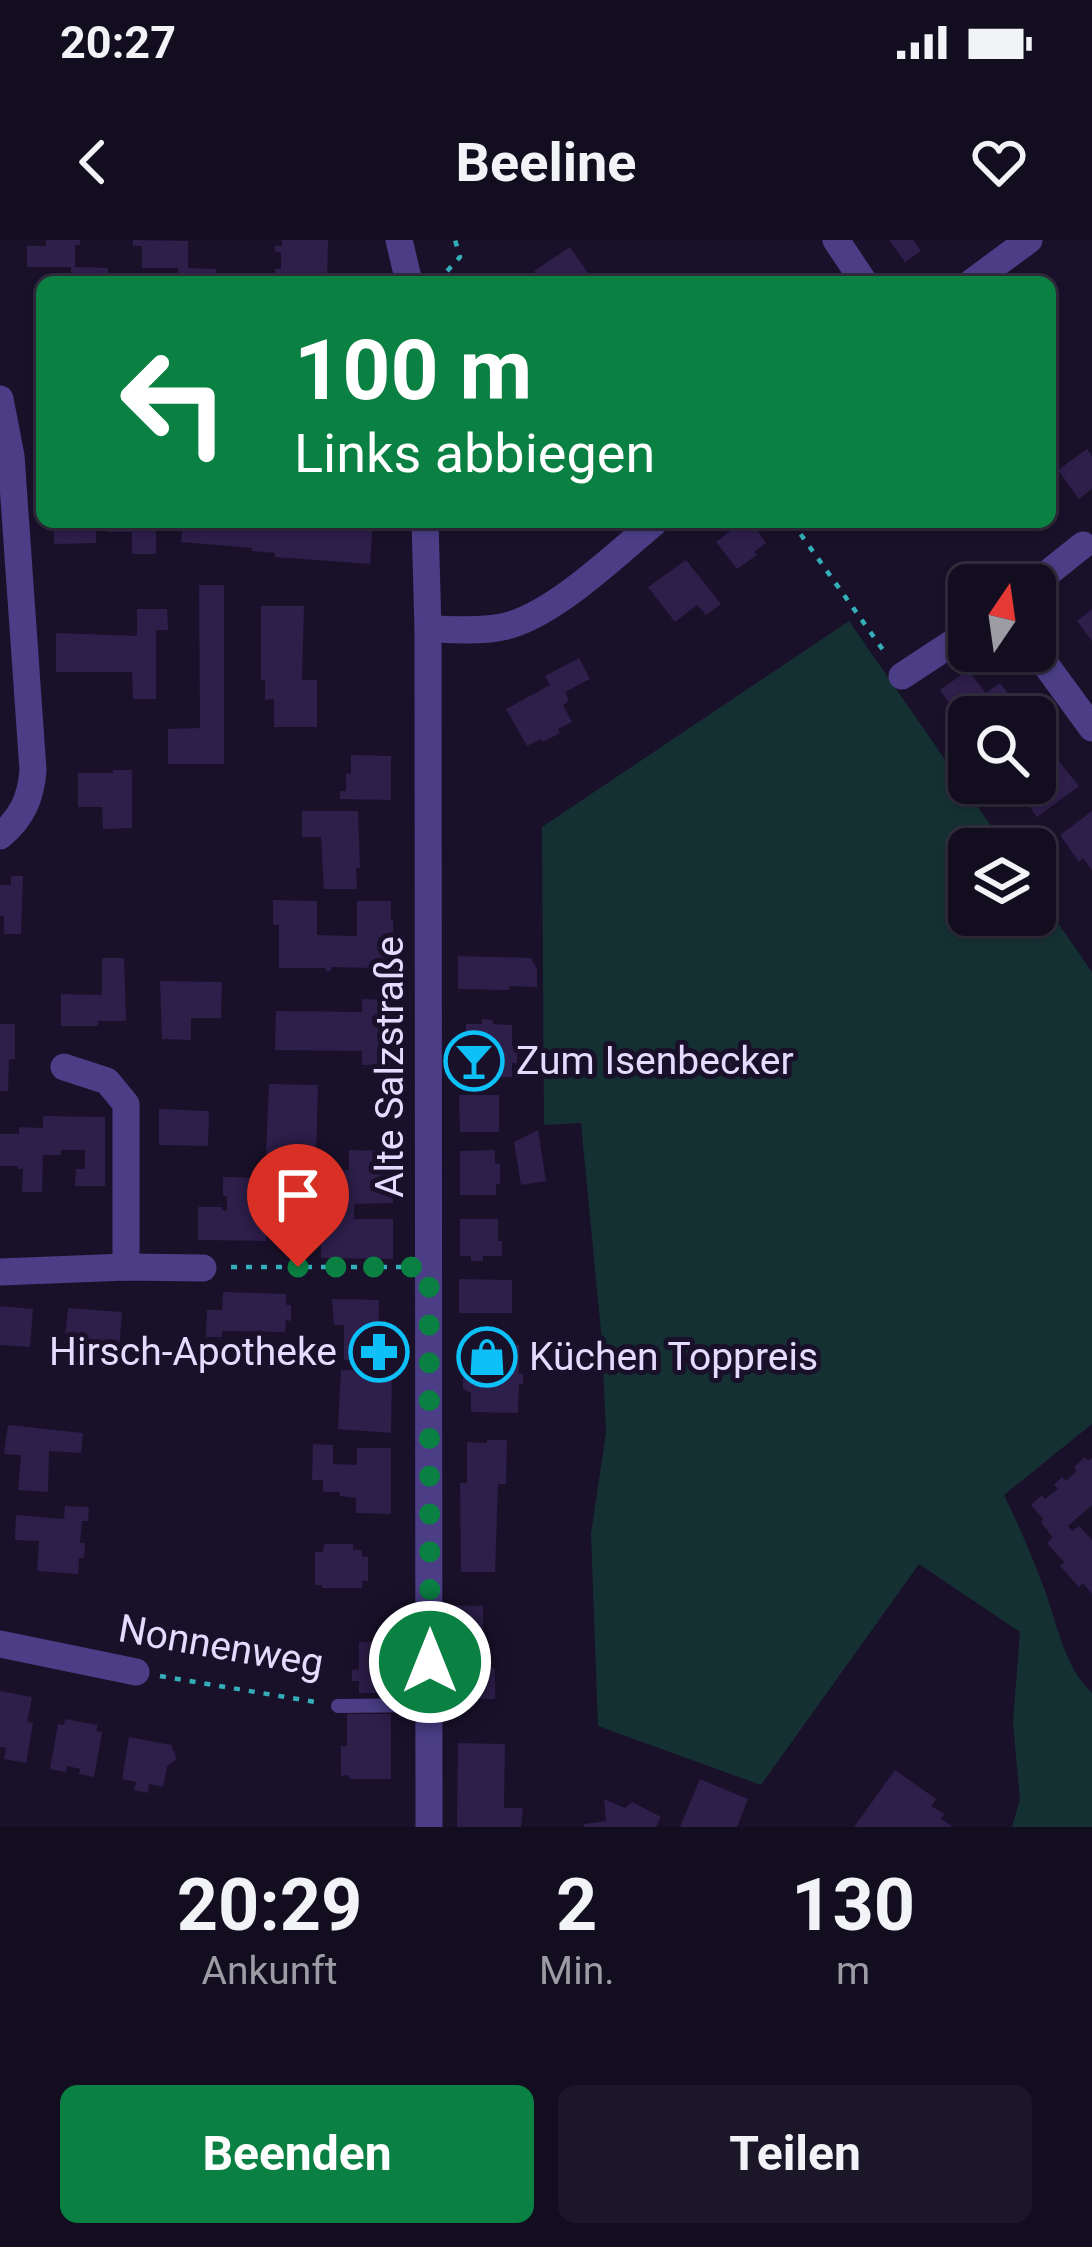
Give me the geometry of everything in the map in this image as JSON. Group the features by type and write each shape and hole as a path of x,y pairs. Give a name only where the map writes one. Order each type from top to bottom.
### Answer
{"street":[{"path":"399,240 408,276"},
{"path":"836,240 860,276"},
{"path":"980,276 1029,240"},
{"path":"0,399 11,456 33,770 28,801 0,836"},
{"path":"11,456 36,455"},
{"name":"Alte Salzstraße","path":"425,528 429,1827"},
{"path":"428,629 500,628 531,618 648,528"},
{"path":"1056,567 1083,545"},
{"path":"902,676 948,646"},
{"path":"1051,672 1092,728"},
{"path":"64,1067 107,1082 126,1104 126,1267"},
{"path":"0,1272 203,1268"},
{"name":"Nonnenweg","path":"0,1644 136,1672"}],"lane":[{"name":"Nonnenweg","path":"338,1706 430,1706"}],"path":[{"path":"443,276 460,257 455,240"},
{"path":"796,528 902,676"},
{"path":"203,1268 429,1267"},
{"name":"Nonnenweg","path":"136,1672 338,1706"}],"green space":[{"path":"849,621 948,764 948,804 976,804 992,828 948,828 948,936 1056,936 1056,920 1092,972 1092,1424 1004,1495 1036,1566 1068,1658 1092,1693 1092,1827 1012,1827 1020,1799 1013,1722 1020,1632 919,1564 761,1785 598,1726 591,1534 606,1433 602,1342 581,1123 544,1125 542,827"}],"building":[{"path":"46,240 80,240 75,245 75,267 108,268 108,276 71,276 71,267 27,267 27,246 46,246"},
{"path":"133,240 188,241 188,268 216,269 216,276 178,276 178,268 142,268 142,246 133,246"},
{"path":"282,240 328,240 327,276 275,274 275,269 281,269 281,252 275,252 275,246 282,246"},
{"path":"889,240 913,240 921,251 905,262"},
{"path":"570,247 590,276 536,276 534,271"},
{"path":"1087,449 1092,456 1092,489 1079,499 1058,470"},
{"path":"54,528 96,528 96,543 54,544"},
{"path":"108,528 156,528 156,554 132,554 132,532 108,532"},
{"path":"182,528 373,528 370,564 275,557 275,553 252,548 181,542"},
{"path":"734,528 755,528 766,543 737,569 716,542"},
{"path":"686,560 721,604 706,615 697,605 675,622 648,587"},
{"path":"199,585 224,585 224,764 168,764 168,729 200,728"},
{"path":"261,606 304,606 302,680 317,680 317,727 274,727 274,699 265,700 265,680 261,680"},
{"path":"137,609 167,609 168,630 156,630 156,699 133,699 132,672 56,672 56,633 137,636"},
{"path":"1092,609 1092,641 1077,621"},
{"path":"579,658 590,679 565,692 569,701 563,705 572,722 558,729 560,733 527,746 506,709 550,685 545,676"},
{"path":"970,672 986,693 1000,683 1010,696 948,696 948,701 940,690"},
{"path":"351,755 391,756 391,800 340,799 340,791 346,791 346,773 351,774"},
{"path":"1056,758 1079,786 1056,803"},
{"path":"132,770 132,828 103,829 102,807 78,807 78,773"},
{"path":"1028,804 1055,804 1037,817"},
{"path":"302,811 358,811 357,889 324,889 321,837 302,837"},
{"path":"1092,811 1092,870 1083,858 1079,862 1060,835"},
{"path":"11,876 23,876 21,934 4,934 4,916 0,916 0,885 11,885"},
{"path":"273,900 317,901 317,935 357,936 357,901 391,901 398,943 393,945 391,972 279,968 279,925 273,925"},
{"path":"458,956 531,958 537,969 537,987 458,989"},
{"path":"102,958 124,958 126,1021 61,1026 61,994 102,995"},
{"path":"160,981 222,982 221,1018 191,1018 191,1040 162,1039"},
{"path":"362,999 391,1000 391,1065 362,1065 362,1051 275,1050 276,1011 362,1012"},
{"path":"482,1019 512,1025 517,1063 512,1063 512,1077 465,1077 466,1024 482,1024"},
{"path":"0,1024 15,1024 15,1059 9,1059 8,1091 0,1091"},
{"path":"269,1084 318,1085 316,1157 266,1155"},
{"path":"459,1095 499,1095 499,1132 460,1132"},
{"path":"159,1109 209,1111 208,1146 159,1145"},
{"path":"43,1116 105,1117 105,1186 75,1186 76,1169 85,1169 85,1150 61,1150 61,1155 43,1155 42,1192 22,1192 23,1169 0,1166 0,1134 19,1134 19,1127 43,1128"},
{"path":"538,1130 546,1181 521,1185 514,1142"},
{"path":"349,1150 392,1151 393,1203 354,1204 354,1219 393,1219 393,1259 321,1258 321,1218 313,1218 313,1187 329,1187 329,1171 349,1170"},
{"path":"495,1150 495,1163 500,1164 496,1195 460,1195 460,1151"},
{"path":"223,1177 266,1178 266,1241 198,1240 198,1207 227,1211"},
{"path":"460,1219 498,1219 502,1256 471,1261 471,1256 460,1256"},
{"path":"459,1279 512,1280 512,1313 459,1313"},
{"path":"223,1292 286,1294 291,1321 286,1320 285,1332 222,1331 222,1337 206,1337 207,1310 222,1310"},
{"path":"332,1299 379,1300 378,1342 392,1342 391,1361 344,1360 344,1325 334,1325"},
{"path":"0,1306 33,1309 30,1347 0,1345"},
{"path":"68,1308 122,1312 119,1349 64,1347"},
{"path":"471,1344 519,1345 523,1384 519,1384 518,1413 471,1412 471,1393 463,1389 463,1367 471,1364"},
{"path":"341,1370 392,1371 391,1433 338,1429"},
{"path":"8,1425 83,1433 81,1453 49,1451 48,1492 18,1490 21,1455 4,1454"},
{"path":"507,1440 506,1484 498,1484 495,1572 461,1572 460,1483 467,1483 467,1442"},
{"path":"313,1444 333,1445 333,1464 357,1465 357,1448 391,1448 391,1514 356,1513 356,1498 323,1492 323,1480 312,1480"},
{"path":"1085,1457 1092,1458 1092,1505 1068,1526 1072,1531 1079,1526 1092,1540 1092,1594 1060,1566 1064,1562 1047,1543 1053,1538 1031,1505 1058,1489 1054,1485 1062,1477 1066,1481"},
{"path":"65,1506 89,1507 88,1521 82,1521 84,1558 79,1558 78,1574 37,1571 39,1541 15,1540 16,1515 64,1519"},
{"path":"324,1544 353,1544 353,1550 362,1550 362,1557 368,1557 368,1581 362,1581 362,1588 315,1585 315,1552 323,1552"},
{"path":"450,1605 483,1606 483,1658 449,1657"},
{"path":"391,1641 391,1693 359,1693 352,1670 359,1669 359,1642"},
{"path":"456,1668 495,1668 495,1699 456,1699"},
{"path":"0,1691 32,1697 26,1763 4,1759"},
{"path":"347,1714 391,1714 391,1779 341,1776"},
{"path":"65,1719 98,1725 96,1731 102,1732 94,1777 67,1766 66,1772 50,1769 58,1724 64,1725"},
{"path":"129,1737 171,1745 177,1759 167,1766 163,1787 149,1784 148,1793 134,1790 136,1782 122,1779"},
{"path":"458,1743 505,1744 504,1808 523,1808 521,1827 457,1827"},
{"path":"895,1770 936,1799 931,1806 953,1827 854,1827"},
{"path":"700,1779 748,1799 737,1827 680,1827"},
{"path":"604,1799 625,1808 632,1802 661,1817 656,1827 584,1827 606,1821"}],"place":[{"name":"Zum Isenbecker","path":"474,1061"},
{"name":"Hirsch-Apotheke","path":"379,1352"},
{"name":"Küchen Toppreis","path":"487,1357"}],"route":[{"path":"298,1267 429,1267 430,1662"}]}
